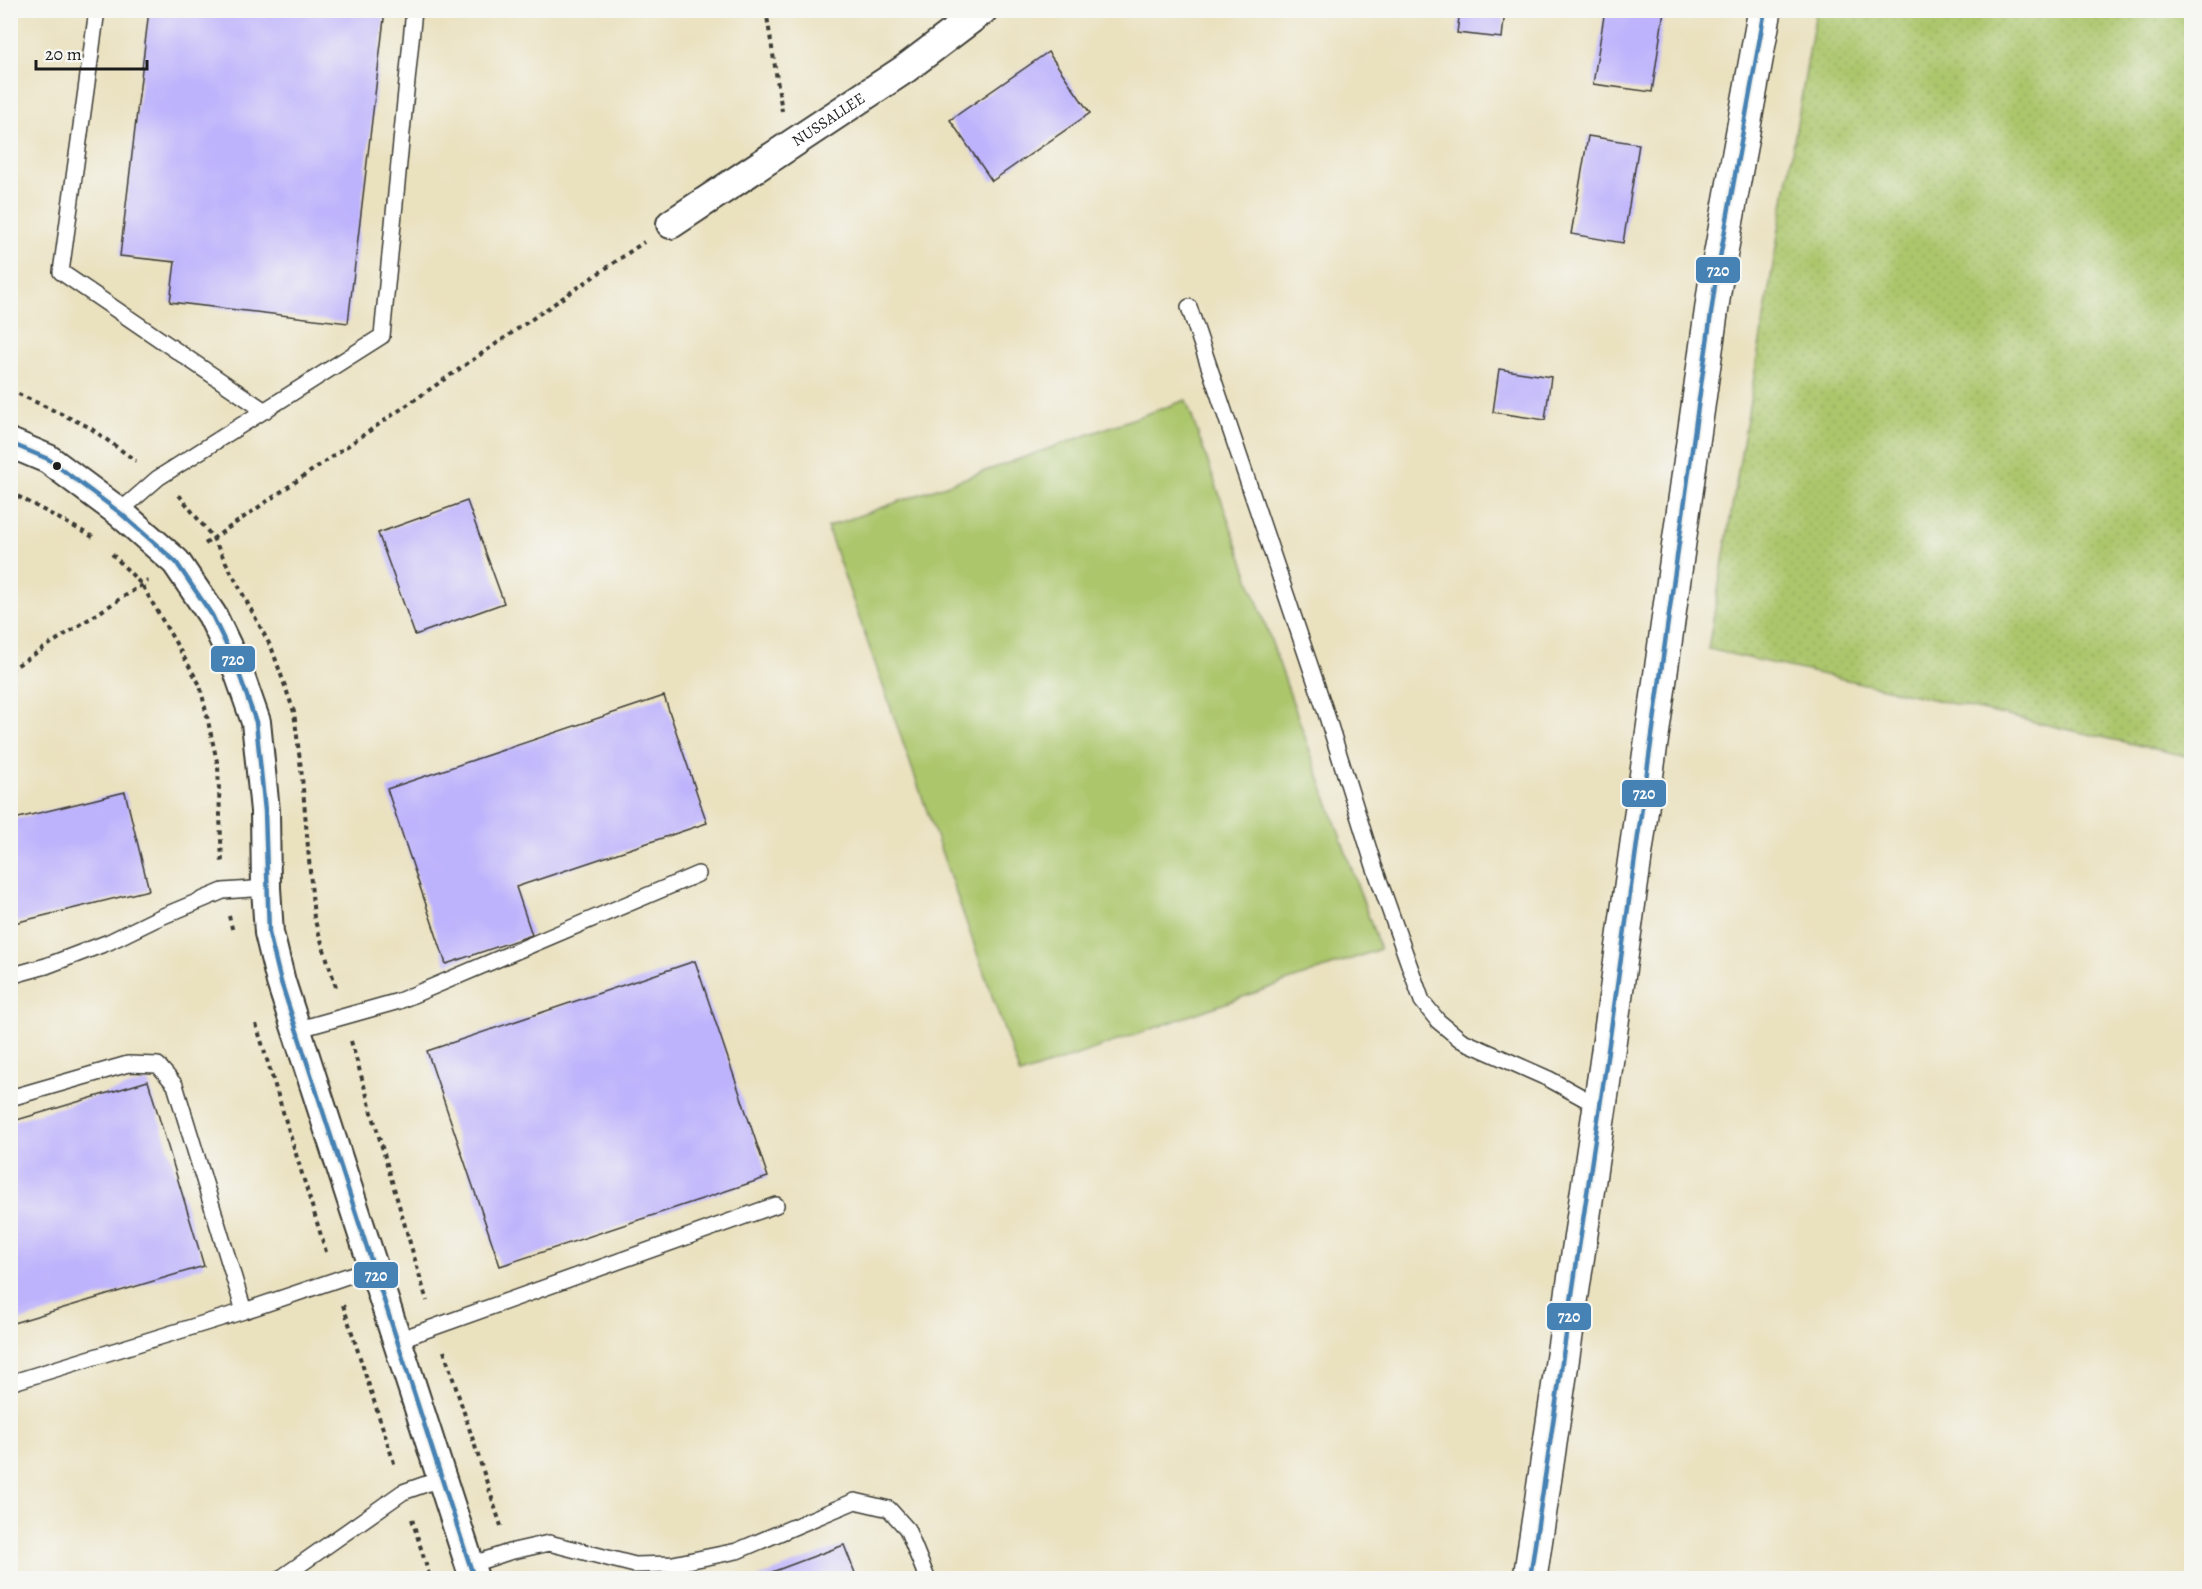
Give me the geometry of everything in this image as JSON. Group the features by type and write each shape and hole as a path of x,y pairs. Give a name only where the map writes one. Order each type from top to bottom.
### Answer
{"street":[{"name":"NUSSALLEE","path":"671,224 905,69 983,10"},
{"path":"1530,1578 1600,1107 1715,285 1765,10"},
{"path":"10,443 48,459 119,512 176,562 212,615 236,665 256,722 265,811 269,933 296,1030 472,1572"}],"lane":[{"path":"97,10 61,272 265,411"},
{"path":"119,512 158,478 382,336 414,10"},
{"path":"1189,307 1325,710 1374,866 1422,1001 1438,1021 1461,1040 1549,1079 1600,1107"},
{"path":"296,1030 399,1001 698,874"},
{"path":"10,976 46,966 109,942 156,919 223,891 266,888"},
{"path":"10,1098 128,1064 158,1065 175,1085 244,1311"},
{"path":"398,1340 776,1205"},
{"path":"10,1383 244,1311 374,1267"},
{"path":"281,1578 403,1492 442,1478"},
{"path":"472,1572 509,1552 549,1543 634,1565 673,1564 737,1551 855,1501 889,1509 907,1529 927,1578"}],"path":[{"path":"766,10 783,114 782,150"},
{"path":"10,670 213,538 671,224"},
{"path":"10,390 89,427 176,491 213,538 272,649 294,712 314,918 436,1327 509,1552"}],"green space":[{"path":"1816,11 2191,11 2191,757 1708,649"},
{"path":"1186,400 1380,949 1020,1075 827,527"}],"building":[{"path":"149,10 385,10 348,323 170,302 175,262 120,256"},
{"path":"1460,10 1505,10 1502,38 1457,33"},
{"path":"1605,10 1664,10 1652,92 1593,84"},
{"path":"1048,52 1090,113 992,181 950,120"},
{"path":"1588,136 1639,144 1623,243 1571,234"},
{"path":"1499,369 1551,377 1545,420 1493,412"},
{"path":"467,501 504,603 415,635 378,533"},
{"path":"664,696 707,823 516,887 532,935 446,964 387,789"},
{"path":"125,792 149,890 10,924 10,820"},
{"path":"695,961 768,1177 500,1266 427,1051"},
{"path":"148,1081 204,1266 10,1324 10,1122"},
{"path":"844,1545 857,1578 756,1578"}],"transit line":[{"name":"720","path":"1530,1578 1606,1065 1715,285 1765,10"},
{"name":"720","path":"10,443 48,459 119,512 176,562 212,615 236,665 256,722 265,811 269,933 281,982 474,1578"}]}
